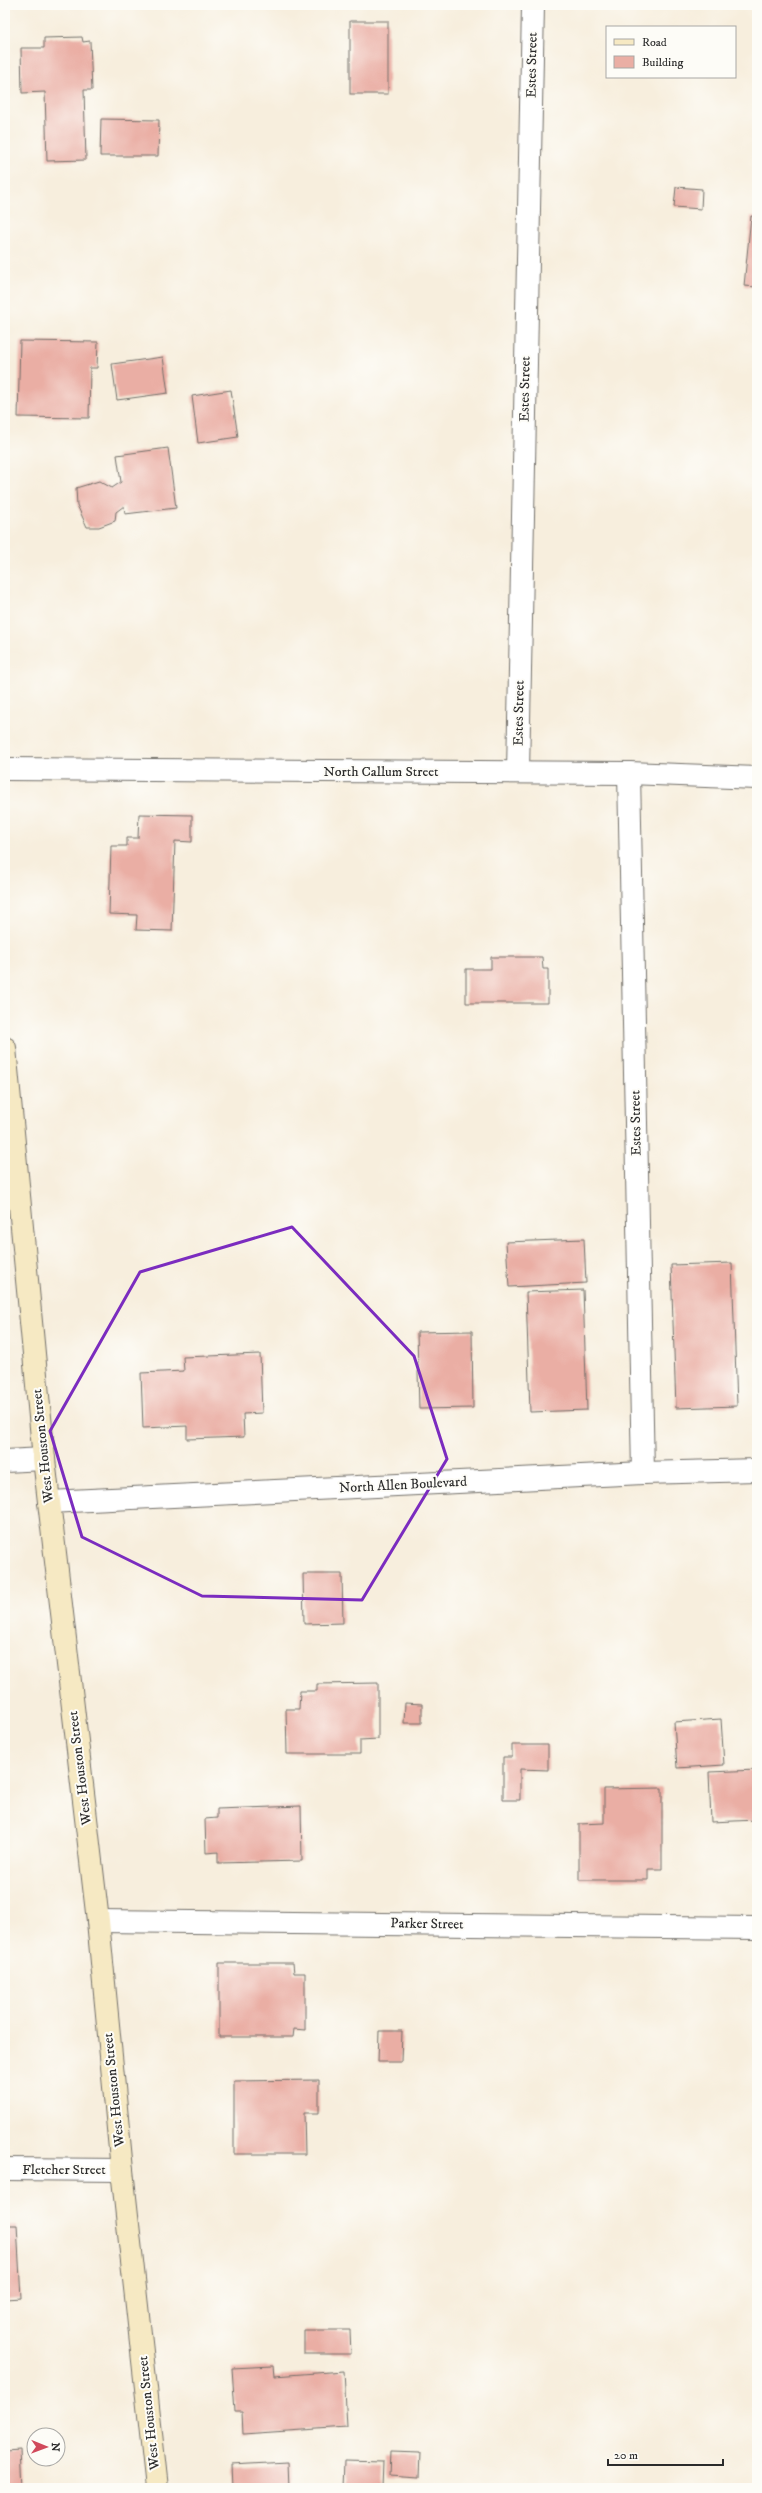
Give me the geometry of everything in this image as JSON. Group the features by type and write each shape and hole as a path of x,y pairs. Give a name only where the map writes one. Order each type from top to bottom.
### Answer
{"main road":[{"name":"West Houston Street","path":"5,1048 44,1459 98,1921 122,2170 157,2488"}],"street":[{"name":"Estes Street","path":"518,772 533,5"},
{"name":"North Callum Street","path":"5,769 629,773 757,778"},
{"name":"Estes Street","path":"629,773 643,1473"},
{"path":"5,1461 44,1459"},
{"name":"North Allen Boulevard","path":"49,1502 643,1473 757,1470"},
{"name":"Parker Street","path":"98,1921 757,1928"},
{"name":"Fletcher Street","path":"5,2169 122,2170"}],"highlighted area":[{"path":"292,1227 414,1356 447,1459 362,1600 202,1596 82,1537 50,1431 140,1272"}],"building":[{"path":"350,21 388,21 388,94 350,94"},
{"path":"82,37 83,42 90,41 92,90 84,90 86,160 47,161 45,92 22,93 21,48 44,48 44,38"},
{"path":"101,119 159,120 158,156 100,156"},
{"path":"676,187 702,189 701,209 674,207"},
{"path":"751,216 757,217 757,287 744,286"},
{"path":"20,341 98,342 97,368 90,368 89,418 18,417"},
{"path":"163,357 168,393 117,400 112,364"},
{"path":"231,390 238,437 198,443 192,396"},
{"path":"168,448 176,508 125,514 124,506 116,512 115,521 99,527 87,527 77,505 76,488 99,481 112,488 121,482 117,455"},
{"path":"139,814 192,815 192,842 175,841 172,931 136,930 137,915 109,914 111,846 127,846 127,838 138,838"},
{"path":"491,957 542,957 543,969 548,969 548,1003 466,1003 466,969 491,969"},
{"path":"584,1239 586,1283 509,1287 506,1242"},
{"path":"732,1263 737,1406 676,1408 671,1265"},
{"path":"583,1290 587,1410 530,1412 526,1292"},
{"path":"472,1331 473,1408 419,1409 417,1332"},
{"path":"260,1354 262,1413 243,1414 244,1437 187,1439 187,1426 143,1428 141,1373 184,1371 183,1357"},
{"path":"303,1574 342,1574 343,1623 304,1624"},
{"path":"378,1683 378,1739 360,1740 360,1754 287,1754 286,1709 299,1709 300,1691 317,1691 317,1684"},
{"path":"405,1703 422,1704 422,1723 404,1723"},
{"path":"721,1719 724,1765 677,1768 674,1722"},
{"path":"512,1745 548,1745 548,1770 520,1769 520,1800 503,1800 503,1757 512,1757"},
{"path":"757,1770 757,1820 711,1822 709,1772"},
{"path":"662,1788 662,1869 648,1869 648,1880 579,1880 579,1824 604,1823 604,1789"},
{"path":"301,1806 302,1861 218,1863 218,1852 206,1853 205,1819 217,1818 217,1809"},
{"path":"219,1963 293,1963 294,1973 305,1973 305,2030 294,2029 293,2037 219,2037"},
{"path":"379,2031 402,2031 401,2062 378,2062"},
{"path":"319,2080 319,2113 304,2113 305,2154 234,2154 234,2081"},
{"path":"5,2225 17,2225 21,2298 5,2299"},
{"path":"304,2330 350,2330 351,2354 304,2354"},
{"path":"273,2366 274,2376 344,2371 347,2427 243,2434 242,2412 235,2412 232,2368"},
{"path":"20,2450 22,2488 5,2488 5,2451"},
{"path":"390,2452 420,2453 419,2477 389,2475"},
{"path":"344,2460 383,2461 382,2488 343,2488"},
{"path":"288,2462 289,2488 232,2488 231,2465"}]}
